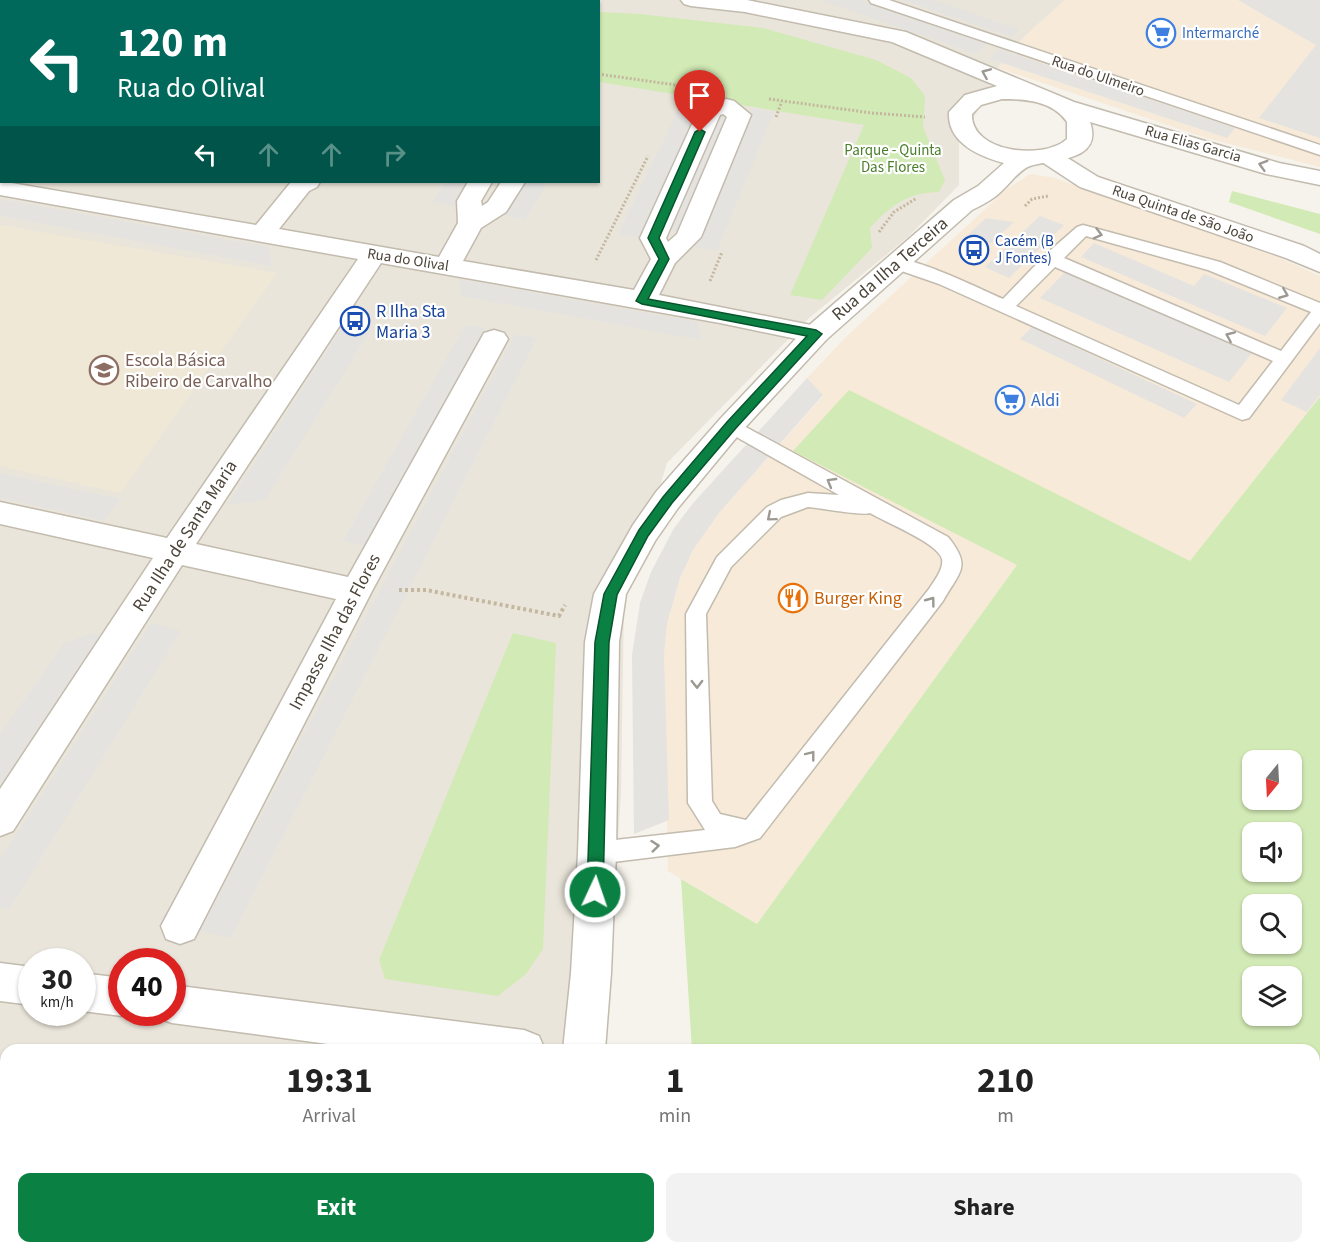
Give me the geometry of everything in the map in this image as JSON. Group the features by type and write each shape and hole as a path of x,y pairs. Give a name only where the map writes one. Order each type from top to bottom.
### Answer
{"street":[{"path":"691,0 746,3 898,37 1040,96"},
{"path":"833,24 898,46 940,67 970,101"},
{"path":"1040,96 1001,92 984,95 970,101 961,110 958,120 962,132 985,150 1023,159 1050,157 1068,150 1080,139 1082,128 1077,117 1066,107"},
{"name":"Rua Elias Garcia","path":"1040,96 1066,107 1275,169 1320,178"},
{"path":"642,301 664,259 688,237 738,115 726,106 710,111 653,238 664,259"},
{"name":"Rua Elias Garcia","path":"1080,139 1126,141 1151,147 1238,178 1320,200"},
{"name":"Rua da Ilha Terceira","path":"963,205 972,188 972,142"},
{"name":"Rua Quinta de São João","path":"1050,157 1089,182 1295,252 1320,264"},
{"name":"Rua da Ilha Terceira","path":"585,1044 591,973 597,852 602,642 610,594 644,533 667,500 731,425 816,334 963,205 987,191 1023,159"},
{"path":"84,204 104,183"},
{"path":"261,236 302,183"},
{"path":"471,223 469,201 479,183"},
{"path":"446,267 471,223 497,207 512,183"},
{"name":"Rua do Olival","path":"0,188 261,236 581,290 816,334"},
{"name":"Rua Ilha de Santa Maria","path":"0,820 174,552 373,255"},
{"name":"Impasse Ilha das Flores","path":"180,926 356,591 494,339"},
{"path":"0,513 356,591"},
{"path":"0,982 18,984"},
{"path":"186,1006 478,1044"}],"lane":[{"name":"Rua do Ulmeiro","path":"876,0 1320,150"},
{"path":"896,263 945,280 1242,414 1320,310 1214,266 1083,230 1051,259 1005,307"},
{"path":"1051,259 1284,359"},
{"path":"597,852 735,837 752,831 936,595 952,567 952,556 940,542 731,425"},
{"path":"752,831 713,823 700,803 696,614 724,562 774,512 788,505 808,500 844,503 887,514"}],"path":[{"path":"600,74 694,88"},
{"path":"678,96 683,86"},
{"path":"760,98 872,113 929,117"},
{"path":"581,290 652,147"},
{"path":"356,591 426,590 559,616 574,588 610,594"}],"shaded area":[{"path":"600,0 1065,0 1024,37 998,68 976,114 959,139 959,185 908,237 809,318 667,463 624,601 621,793 604,1044 0,1044 0,183 600,183"},
{"path":"820,0 859,0 987,44 976,54"},
{"path":"902,0 933,0 1019,29 1012,37"},
{"path":"1065,0 1320,0 1320,167 1206,138 998,68 1024,37"},
{"path":"1238,0 1320,0 1320,138 1259,118 1316,45"},
{"path":"1000,49 1235,128 1227,138 990,59"},
{"path":"684,98 706,102 641,238 618,234"},
{"path":"752,108 774,112 717,251 694,247"},
{"path":"720,114 729,116 678,231 668,230"},
{"path":"1030,174 1055,178 1280,258 1320,276 1320,439 1172,642 1017,565 757,924 668,871 664,655 667,624 680,578 693,550 719,513 823,396 807,378 847,336 1007,189"},
{"path":"444,183 471,183 456,207 432,202"},
{"path":"520,183 547,183 525,220 502,215"},
{"path":"0,199 269,247 272,266 0,216"},
{"path":"1040,216 1064,225 1009,278 985,267"},
{"path":"986,218 1014,222 991,243 962,240"},
{"name":"Escola Básica Ribeiro de Carvalho","path":"0,225 277,273 120,493 0,466"},
{"path":"1094,243 1194,286 1204,274 1287,308 1265,336 1081,257"},
{"path":"1065,272 1252,353 1229,382 1040,298"},
{"path":"460,279 698,322 701,340 461,296"},
{"path":"465,325 486,328 364,546 343,541"},
{"path":"1032,327 1197,404 1184,418 1020,339"},
{"path":"341,329 369,333 265,500 227,505"},
{"path":"515,334 537,338 231,938 200,931"},
{"path":"1320,348 1320,395 1307,412 1281,400"},
{"path":"807,378 823,395 719,513 693,550 680,578 667,624 664,655 669,820 634,834 632,655 640,603 651,572 674,528 694,502"},
{"path":"0,473 120,499 104,521 0,498"},
{"path":"151,623 181,631 9,910 0,908 0,860"},
{"path":"93,633 100,635 0,786 0,734 64,643"}],"green space":[{"name":"Parque - Quinta Das Flores","path":"600,12 640,14 763,28 876,60 911,78 925,96 923,127 945,180 939,192 909,198 885,213 870,228 872,248 822,300 790,295 864,125 600,82"},
{"path":"1232,191 1320,214 1320,234 1229,202"},
{"path":"849,390 1190,561 1320,397 1320,1044 692,1044 681,879 757,924 1017,565 793,451"},
{"path":"513,633 556,643 543,949 526,974 498,996 385,979 379,960"}],"place":[{"name":"Intermarché","path":"1161,33"},
{"name":"Cacém (B J Fontes)","path":"974,250"},
{"name":"R Ilha Sta Maria 3","path":"355,321"},
{"name":"Escola Básica Ribeiro de Carvalho","path":"104,370"},
{"name":"Aldi","path":"1010,400"},
{"name":"Burger King","path":"793,598"}],"route":[{"path":"595,892 602,642 610,594 644,533 667,500 731,425 816,334 642,301 664,259 653,238 700,132"}]}
